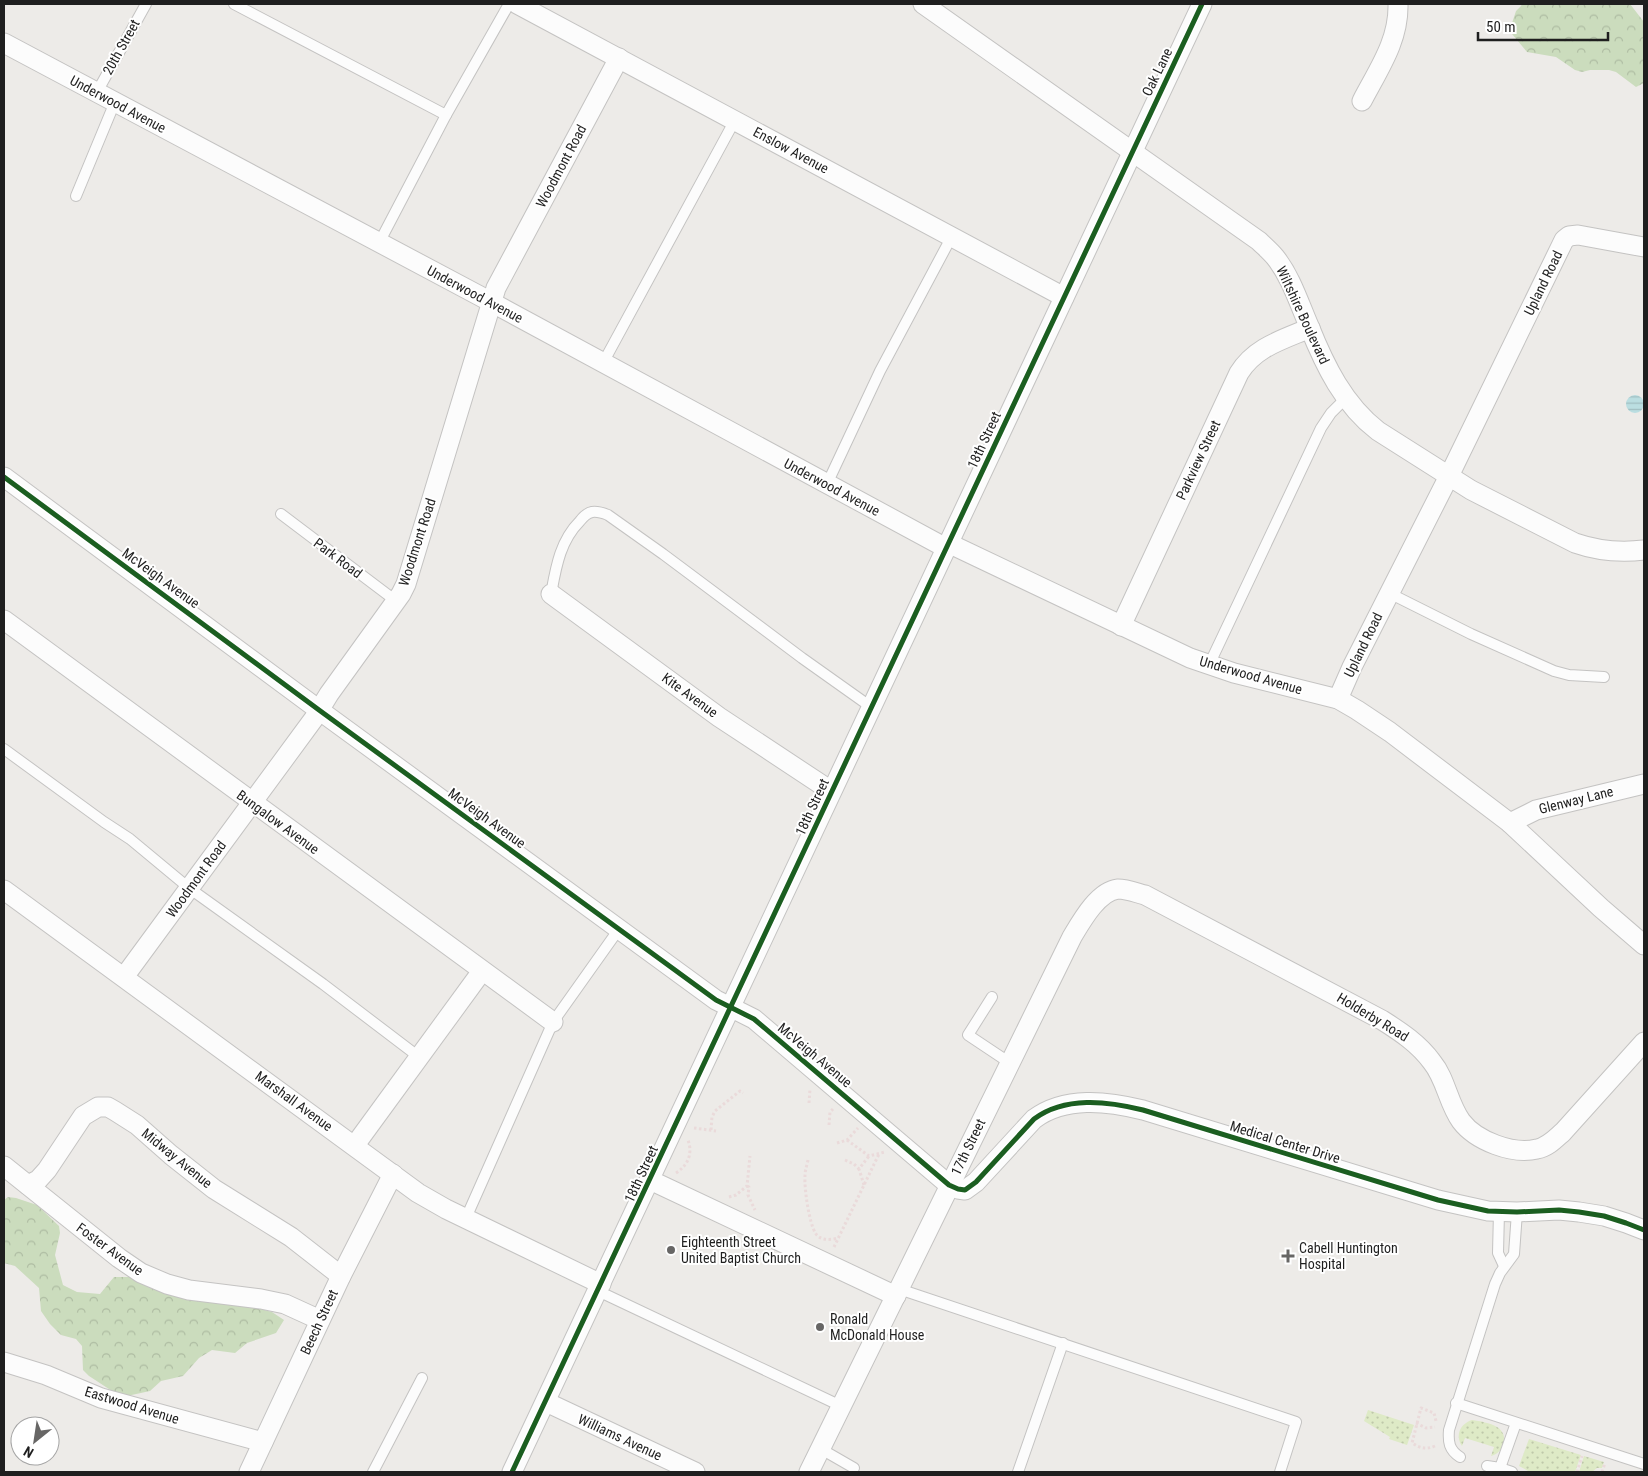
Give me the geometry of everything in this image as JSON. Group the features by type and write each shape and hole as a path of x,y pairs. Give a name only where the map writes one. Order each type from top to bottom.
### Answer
{"street":[{"name":"Enslow Avenue","path":"517,4 1064,297"},
{"name":"Oak Lane","path":"1132,151 1202,4"},
{"path":"1362,102 1393,40 1397,27 1398,4"},
{"name":"Wiltshire Boulevard","path":"932,6 1259,241 1285,273 1295,290 1310,328 1334,379 1346,398 1366,422 1449,476 1498,505 1574,543 1609,552 1644,550"},
{"name":"Underwood Avenue","path":"4,43 491,302 827,484 947,546 1209,666 1338,699"},
{"name":"Woodmont Road","path":"124,977 319,710 406,584 491,302 500,279 619,58"},
{"name":"18th Street","path":"512,1472 1132,151"},
{"name":"Upland Road","path":"1338,699 1352,667 1449,476 1564,240 1569,236 1578,235 1644,247"},
{"name":"Parkview Street","path":"1121,626 1245,363 1255,354 1310,328"},
{"name":"McVeigh Avenue","path":"4,477 716,1000 754,1019 950,1185"},
{"name":"Kite Avenue","path":"551,594 719,717 832,791"},
{"name":"Bungalow Avenue","path":"4,620 553,1022"},
{"path":"1338,699 1390,732 1510,823 1601,908 1644,945"},
{"name":"Glenway Lane","path":"1510,823 1536,810 1644,784"},
{"name":"Holderby Road","path":"1117,889 1145,895 1157,901 1352,1003 1401,1032 1434,1064 1461,1121 1475,1134 1506,1147 1528,1150 1548,1145 1563,1132 1644,1042"},
{"name":"17th Street","path":"810,1472 1082,920 1104,895 1117,889"},
{"name":"Marshall Avenue","path":"4,890 432,1202 599,1288"},
{"path":"355,1145 482,971"},
{"name":"Medical Center Drive","path":"950,1185 958,1189 965,1190 969,1188 1034,1119 1043,1113 1063,1105 1107,1104 1152,1113 1438,1200 1488,1211 1559,1210 1579,1212 1611,1218 1644,1230"},
{"name":"Midway Avenue","path":"28,1185 38,1180 47,1170 83,1116 98,1107 108,1107 137,1125 214,1189 291,1237 341,1276"},
{"name":"Foster Avenue","path":"4,1167 119,1258 141,1273 167,1284 189,1290 285,1304 320,1320"},
{"name":"Beech Street","path":"249,1472 341,1276 393,1174"},
{"path":"650,1180 898,1292"},
{"name":"Eastwood Avenue","path":"4,1362 46,1375 101,1398 263,1442"},
{"name":"Williams Avenue","path":"546,1402 695,1472"}],"lane":[{"name":"20th Street","path":"97,92 146,4"},
{"path":"234,4 446,115"},
{"path":"379,243 446,115 509,4"},
{"path":"76,196 115,102"},
{"path":"604,363 735,120"},
{"path":"827,484 880,370 952,236"},
{"path":"1209,666 1321,428 1331,413 1346,398"},
{"path":"551,594 559,556 565,541 575,526 584,516 592,512 608,515 664,554 802,658 871,707"},
{"name":"Park Road","path":"281,514 396,601"},
{"path":"1389,593 1471,634 1554,671 1569,675 1604,677"},
{"path":"4,749 130,839 161,867 323,984 419,1057"},
{"path":"466,1218 553,1022 619,929"},
{"path":"992,997 968,1035 1010,1063"},
{"path":"1504,1266 1498,1253 1508,1212"},
{"path":"1460,1456 1452,1451 1448,1438 1456,1403 1495,1284 1504,1266 1511,1260 1515,1247 1508,1212"},
{"path":"599,1288 841,1406"},
{"path":"898,1292 1063,1343 1296,1422 1280,1472"},
{"path":"1018,1472 1063,1343"},
{"path":"373,1472 422,1378"},
{"path":"1456,1403 1644,1464"},
{"path":"1500,1468 1516,1423"},
{"path":"820,1449 854,1468"},
{"path":"1487,1466 1512,1472"}],"path":[{"path":"809,1103 810,1087"},
{"path":"694,1128 713,1131 712,1117 715,1111 740,1091 743,1093"},
{"path":"829,1126 830,1112 834,1108"},
{"path":"836,1143 847,1140 858,1128"},
{"path":"674,1173 684,1167 689,1156 690,1145 686,1135"},
{"path":"847,1140 869,1156"},
{"path":"859,1169 869,1156 886,1152"},
{"path":"834,1248 879,1154"},
{"path":"725,1197 736,1195 746,1186 750,1156"},
{"path":"808,1160 804,1182 816,1234 822,1238 832,1240 838,1238"},
{"path":"845,1160 854,1164 859,1169 864,1185"},
{"path":"746,1186 749,1187 750,1200 756,1212"},
{"path":"1421,1408 1412,1443 1423,1450 1435,1446"},
{"path":"1416,1423 1426,1428 1435,1427"}],"green space":[{"path":"1522,4 1630,4 1644,22 1644,83 1636,87 1616,72 1590,70 1582,72 1575,70 1556,57 1527,52 1512,34 1511,26 1516,11"},
{"path":"8,1197 37,1205 59,1226 60,1233 55,1255 63,1285 77,1292 100,1294 114,1277 130,1277 158,1291 173,1295 219,1298 272,1312 284,1320 276,1333 247,1343 235,1353 212,1350 199,1358 183,1376 161,1381 150,1391 127,1396 112,1391 83,1370 82,1346 76,1339 61,1335 50,1324 41,1311 39,1288 15,1266 4,1263 4,1200"},
{"path":"1368,1410 1414,1425 1407,1445 1389,1439 1390,1437 1364,1421"},
{"path":"1472,1420 1491,1424 1501,1430 1504,1443 1496,1454 1491,1456 1494,1447 1465,1438 1462,1446 1459,1438 1460,1430 1464,1424"},
{"path":"1529,1439 1581,1455 1575,1472 1530,1472 1519,1466"},
{"path":"1584,1456 1604,1462 1602,1468 1597,1468 1592,1472 1579,1472"}],"water":[{"path":"1631,395 1639,395 1644,400 1642,411 1631,413 1626,408 1626,400"}],"cycle path":[{"path":"512,1472 1202,4"},
{"path":"4,477 716,1000 754,1019 949,1185 965,1190 976,1182 1034,1119 1059,1107 1087,1102 1115,1104 1143,1110 1438,1200 1488,1211 1559,1210 1579,1212 1604,1216 1644,1230"}],"place":[{"name":"Eighteenth Street United Baptist Church","path":"671,1250"},
{"name":"Cabell Huntington Hospital","path":"1288,1256"},
{"name":"Ronald McDonald House","path":"820,1327"}]}
